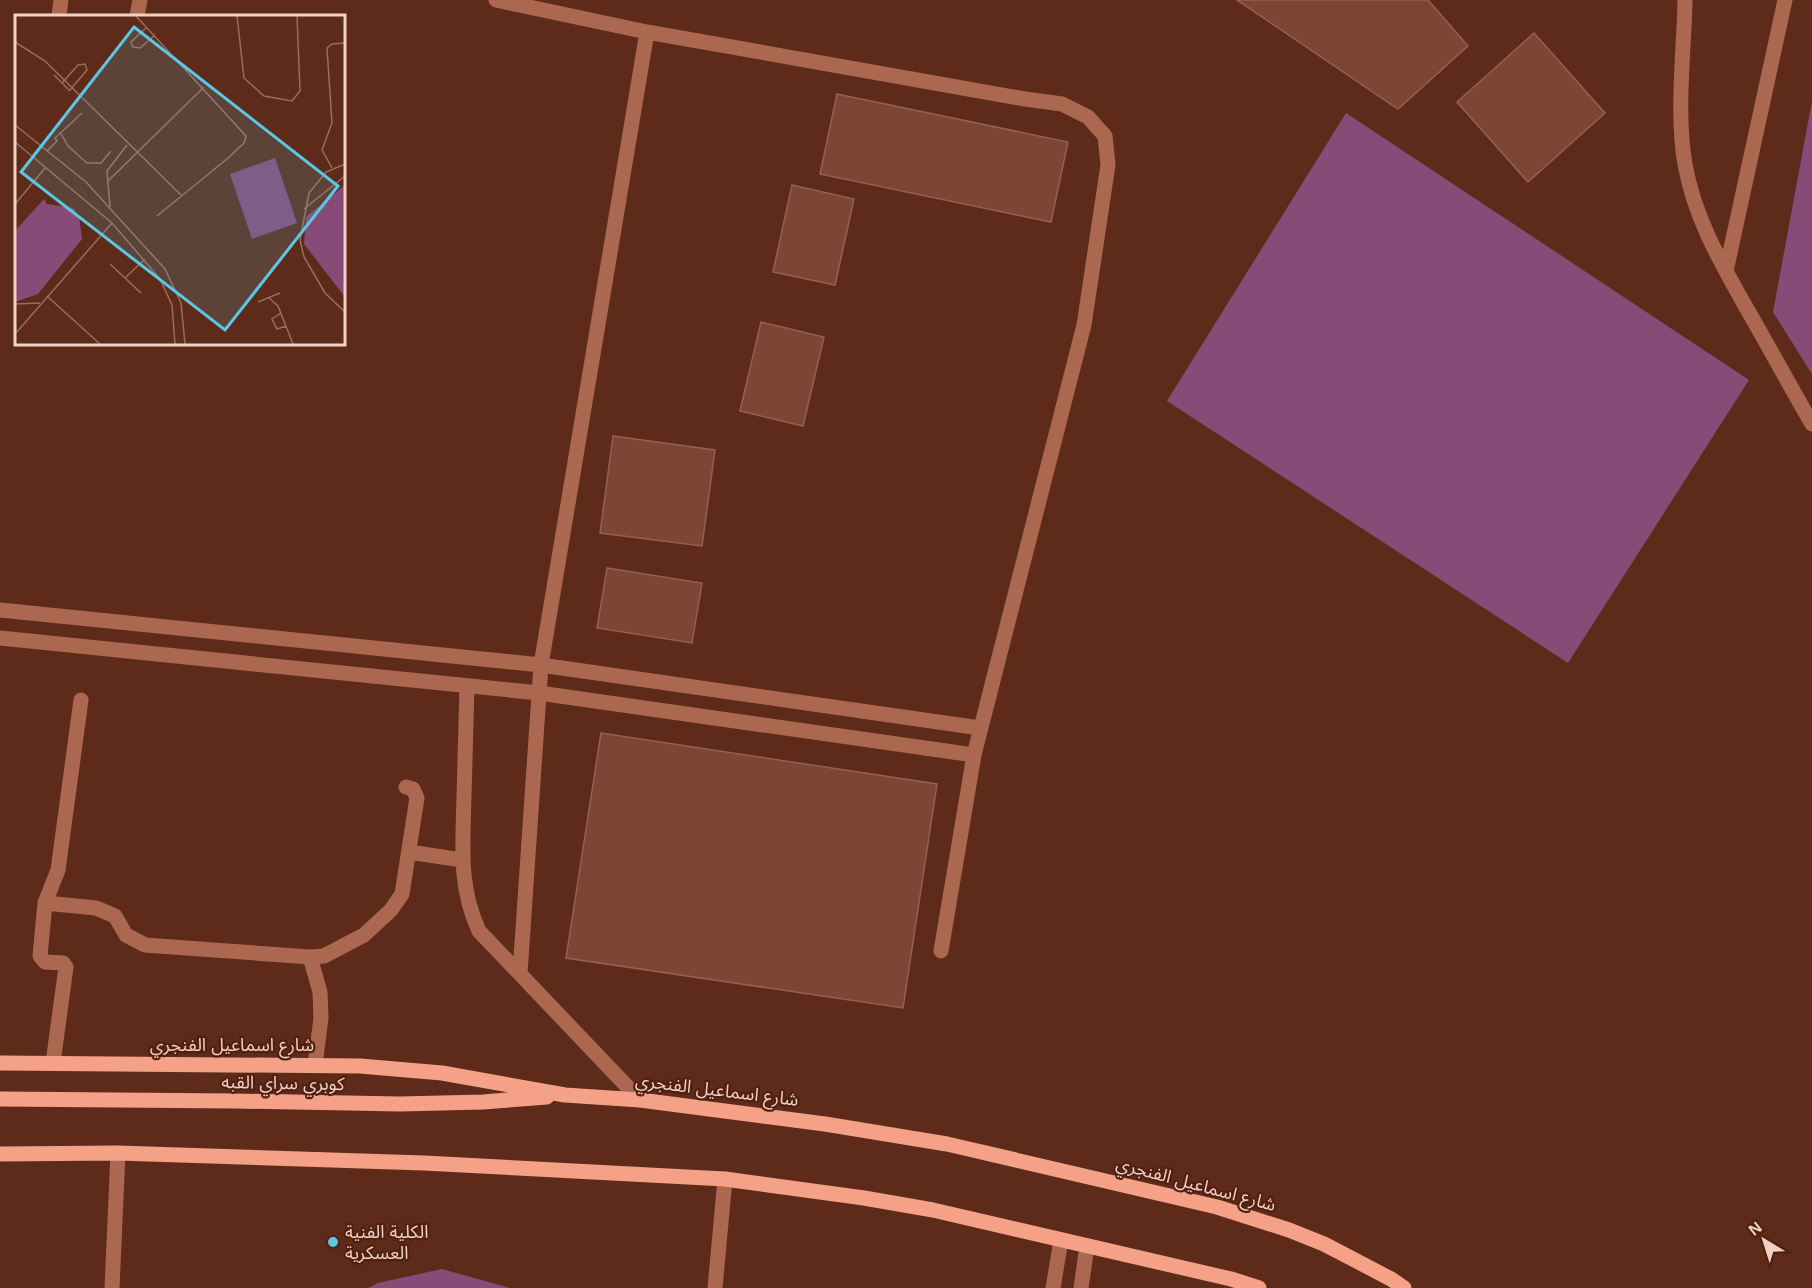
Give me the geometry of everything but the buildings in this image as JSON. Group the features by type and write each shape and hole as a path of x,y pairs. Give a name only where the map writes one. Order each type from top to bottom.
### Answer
{"main road":[{"name":"شارع اسماعيل الفنجري","path":"0,1063 360,1066 442,1073 565,1095 640,1100 815,1122 947,1144 1217,1207 1324,1244 1404,1288"},
{"name":"كوبري سراي القبه","path":"0,1099 400,1104 483,1102 565,1095"},
{"path":"0,1154 118,1154 424,1163 724,1179 933,1210 1231,1279 1259,1288"}],"lane":[{"path":"59,15 61,0"},
{"path":"137,15 140,0"},
{"path":"496,0 647,32 1062,104 1088,117 1105,136 1108,165 1084,324 980,728 941,951"},
{"path":"1685,0 1680,125 1684,163 1694,201 1708,237 1812,424"},
{"path":"1726,271 1785,0"},
{"path":"520,974 541,665 647,32"},
{"path":"0,610 541,665 980,728"},
{"path":"36,641 39,614"},
{"path":"0,638 539,693 974,755"},
{"path":"467,686 462,860 470,913 479,931 640,1100"},
{"path":"53,1063 66,967 63,963 45,962 40,956 45,903 58,870 81,700"},
{"path":"45,903 96,908 116,916 126,935 145,945 310,957 324,956 364,935 391,910 402,894 417,798 413,789 406,787"},
{"path":"409,852 462,860"},
{"path":"310,957 320,992 321,1018 315,1065"},
{"path":"112,1288 118,1154"},
{"path":"716,1288 724,1179"},
{"path":"1053,1288 1061,1240"},
{"path":"1081,1288 1087,1246"}],"shaded area":[{"path":"1812,101 1812,374 1773,312"},
{"path":"1346,113 1749,380 1568,663 1167,401"},
{"path":"442,1269 510,1288 368,1288 378,1283"}],"place":[{"name":"الكلية الفنية العسكرية","path":"333,1242"}]}
